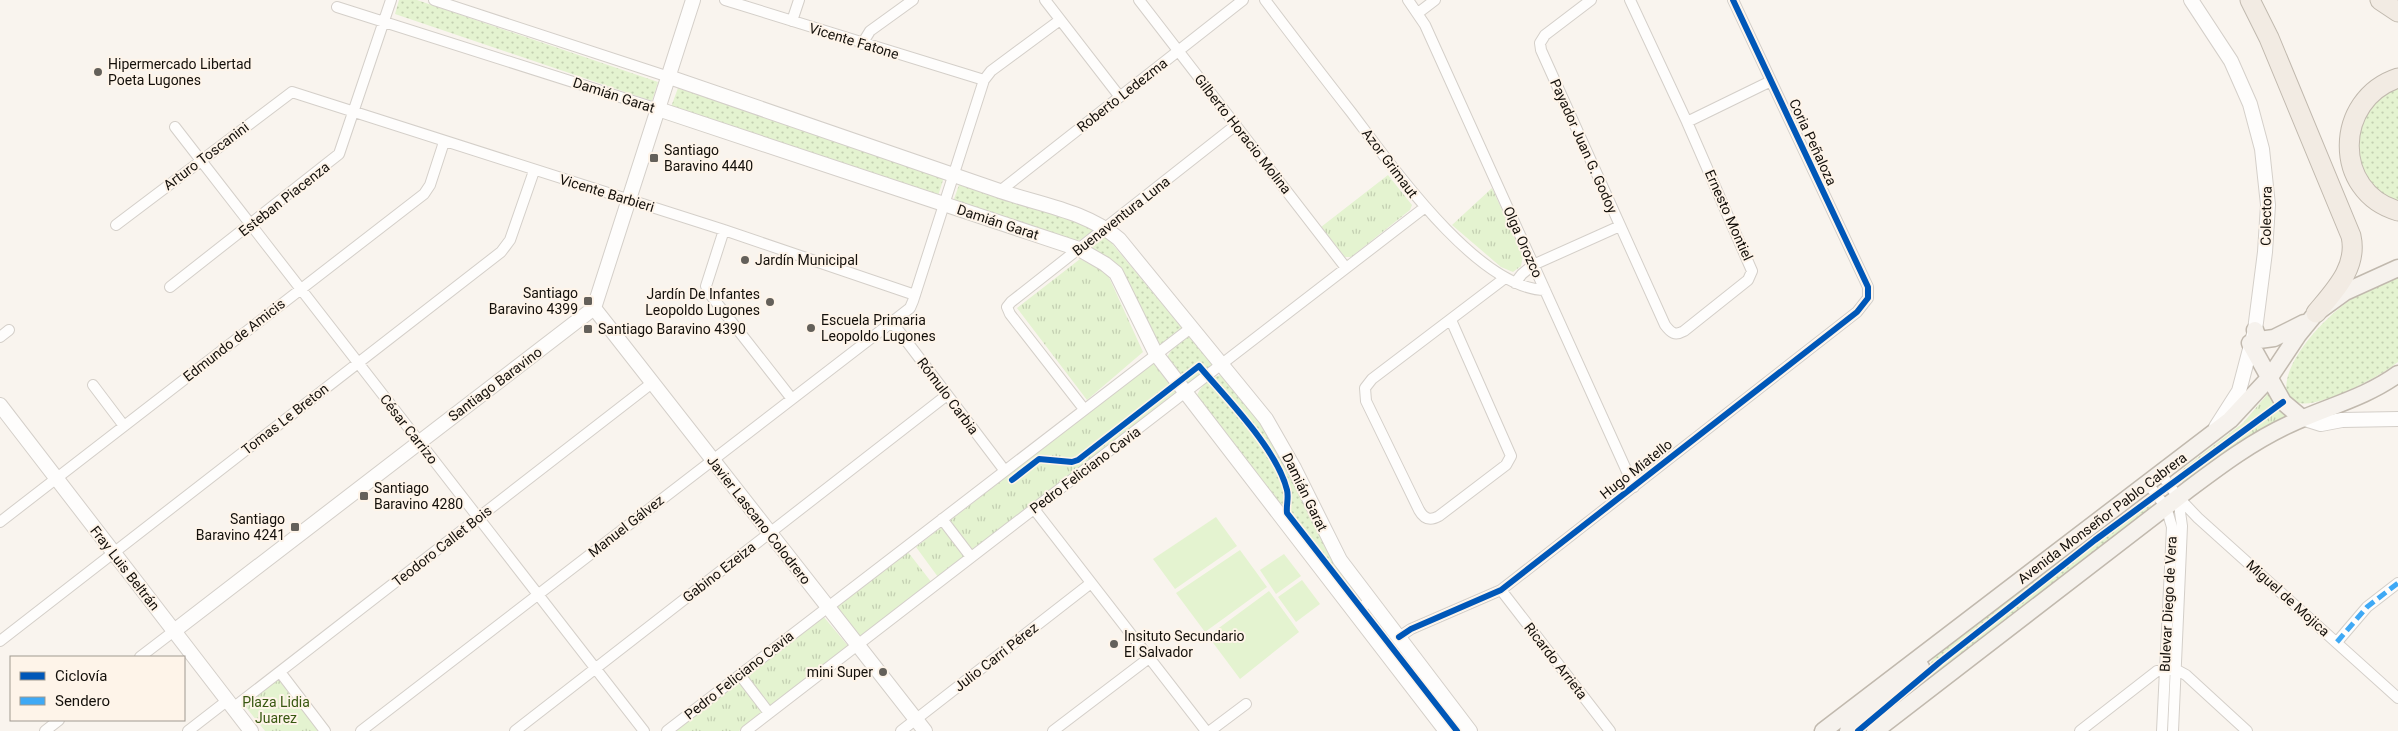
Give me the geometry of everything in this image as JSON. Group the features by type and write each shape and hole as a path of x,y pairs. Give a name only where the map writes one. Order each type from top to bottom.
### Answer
{"highway":[{"path":"2250,0 2269,38 2351,236 2353,251 2350,265 2339,284 2313,316"},
{"path":"2380,0 2398,12"},
{"path":"2398,78 2375,90 2362,105 2350,130 2348,149 2353,169 2364,190 2383,204 2398,211"}],"main road":[{"path":"594,308 693,0"},
{"name":"Colectora","path":"2191,0 2215,34 2242,82 2262,149 2268,205 2265,252 2253,336 2238,391 2209,437"},
{"name":"Damián Garat","path":"669,77 1000,191 1089,219 1106,228 1120,239 1223,365 1273,430 1294,468 1333,550 1470,731"},
{"name":"Damián Garat","path":"658,109 1078,249 1106,264 1116,273 1156,354 1446,731"},
{"name":"Avenida Monseñor Pablo Cabrera","path":"1826,730 2209,437 2240,411 2270,377 2313,316 2335,298 2358,285 2398,268"},
{"name":"Javier Lascano Colodrero","path":"594,308 920,725"},
{"name":"Santiago Baravino","path":"174,631 594,308"},
{"path":"2253,336 2260,340 2269,340 2313,316"},
{"path":"2253,336 2283,402 2302,418 2321,424 2342,420 2398,419"},
{"name":"Avenida Monseñor Pablo Cabrera","path":"1875,731 2172,502 2249,446 2302,418 2365,394 2398,374"},
{"name":"Fray Luis Beltrán","path":"1,408 251,731"},
{"path":"1848,731 1859,724 1912,677 1942,640"}],"street":[{"name":"Esteban Piacenza","path":"170,287 334,160 342,149 391,0"},
{"name":"Damián Garat","path":"434,0 669,77"},
{"name":"Vicente Fatone","path":"725,0 862,44 984,80"},
{"path":"792,21 799,0"},
{"path":"862,44 870,31 913,0"},
{"path":"1045,0 1120,97"},
{"name":"Gilberto Horacio Molina","path":"1139,0 1346,268"},
{"name":"Roberto Ledezma","path":"1000,191 1243,0"},
{"name":"Azor Grimaut","path":"1265,0 1424,208 1469,250 1510,281 1533,290 1545,290"},
{"name":"Olga Orozco","path":"1408,0 1418,13 1634,487"},
{"path":"1418,13 1435,0"},
{"name":"Payador Juan G. Godoy","path":"1450,320 1511,456 1506,465 1440,516 1430,519 1425,518 1419,510 1365,394 1365,388 1372,379 1450,320 1533,265 1620,226 1541,50 1540,43 1546,35 1592,0"},
{"path":"1630,0 1687,122 1770,81"},
{"name":"Coria Peñaloza","path":"1733,0 1870,294"},
{"name":"Damián Garat","path":"337,7 658,109"},
{"path":"892,322 910,308 984,80 992,71 1060,20"},
{"name":"Arturo Toscanini","path":"116,225 288,93 299,93"},
{"name":"Vicente Barbieri","path":"299,93 354,110 444,142 724,230 915,294"},
{"name":"Ernesto Montiel","path":"1620,226 1664,325 1670,332 1680,334 1751,276 1751,267 1687,122"},
{"name":"Buenaventura Luna","path":"1084,409 1010,314 1007,307 1236,125"},
{"name":"César Carrizo","path":"175,127 644,731"},
{"name":"Edmundo de Amicis","path":"0,522 428,190 444,142"},
{"name":"Tomas Le Breton","path":"0,642 501,252 510,240 534,171"},
{"name":"Pedro Feliciano Cavia","path":"746,731 1223,365 1424,208"},
{"path":"724,230 706,286 792,399"},
{"name":"Hugo Miatello","path":"1399,637 1412,629 1502,590 1857,312 1870,294"},
{"name":"Manuel Gálvez","path":"361,731 892,322"},
{"name":"Rómulo Carbia","path":"892,322 1005,471"},
{"name":"Pedro Feliciano Cavia","path":"667,731 1192,327"},
{"path":"0,337 9,330"},
{"name":"Teodoro Callet Bois","path":"188,731 280,672 652,383"},
{"path":"93,385 124,426"},
{"name":"Gabino Ezeiza","path":"514,731 946,395"},
{"path":"2154,479 2172,502"},
{"name":"Bulevar Diego de Vera","path":"2154,479 2172,502 2182,526 2162,731"},
{"name":"Bulevar Diego de Vera","path":"2172,502 2169,669 2173,731"},
{"name":"Miguel de Mojica","path":"2172,502 2336,642 2398,698"},
{"path":"1034,509 1206,731"},
{"path":"942,519 971,557"},
{"name":"Julio Carri Pérez","path":"901,731 920,725 1091,583"},
{"path":"2336,642 2367,607 2398,583"},
{"name":"Ricardo Arrieta","path":"1502,590 1610,731"},
{"path":"1355,612 1370,601"},
{"name":"Santiago Baravino","path":"141,656 174,631"},
{"path":"1053,731 1149,658"},
{"path":"2080,731 2157,672 2169,669 2186,675 2247,731"},
{"path":"280,672 325,731"},
{"path":"740,675 769,713"},
{"path":"1210,731 1246,704"},
{"path":"45,731 59,721"}],"green space":[{"path":"399,0 417,0 658,82 652,101 395,14"},
{"path":"2398,86 2398,202 2380,192 2367,178 2360,162 2358,144 2360,127 2368,111 2381,97"},
{"path":"678,88 944,177 938,196 671,107"},
{"path":"1388,175 1412,205 1410,210 1351,257 1345,257 1321,227"},
{"path":"960,182 1094,226 1093,232 1080,240 1071,242 953,202"},
{"path":"1492,188 1523,256 1521,266 1513,272 1501,267 1452,225"},
{"path":"1105,235 1182,328 1163,343 1157,345 1135,306 1090,249"},
{"path":"1080,259 1107,273 1143,352 1087,400 1017,308"},
{"path":"2398,277 2398,362 2350,390 2321,401 2299,403 2288,396 2287,383 2290,370 2315,331 2352,299"},
{"path":"1189,337 1212,361 1212,367 1193,382 1184,383 1166,361 1174,346"},
{"path":"1153,363 1176,392 938,577 916,547"},
{"path":"1224,374 1260,419 1317,527 1464,731 1450,731 1196,399 1197,394 1206,383 1214,377"},
{"path":"2271,390 2288,415 2183,483 2180,475 2183,469 2243,423"},
{"path":"2146,503 2154,507 1864,731 1856,731 1917,678 1938,654 2091,535 2106,530 2138,505"},
{"path":"1216,517 1237,546 1175,589 1153,559"},
{"path":"1240,550 1267,587 1205,632 1176,593"},
{"path":"908,552 932,583 861,638 835,607"},
{"path":"1284,554 1301,576 1276,594 1260,570"},
{"path":"1302,580 1320,604 1296,622 1278,597"},
{"path":"1269,591 1299,632 1240,679 1208,636"},
{"path":"823,616 849,647 770,707 746,676"},
{"name":"Plaza Lidia Juarez","path":"278,678 319,731 265,731 245,706"},
{"path":"740,680 764,711 739,731 674,731"}],"marked path":[{"path":"2337,642 2367,607 2398,583"}],"cycle path":[{"path":"1399,637 1411,629 1501,590 1857,312 1868,298 1868,287 1733,0"},
{"path":"1012,480 1039,459 1072,462 1078,460 1199,366 1236,408 1273,458 1287,490 1287,513 1457,731"},
{"path":"1858,731 1940,662 2095,540 2283,402"}],"place":[{"name":"Hipermercado Libertad Poeta Lugones","path":"98,72"},
{"name":"Santiago Baravino 4440","path":"654,158"},
{"name":"Jardín Municipal","path":"745,260"},
{"name":"Santiago Baravino 4399","path":"588,301"},
{"name":"Jardín De Infantes Leopoldo Lugones","path":"770,302"},
{"name":"Escuela Primaria Leopoldo Lugones","path":"811,328"},
{"name":"Santiago Baravino 4390","path":"588,329"},
{"name":"Santiago Baravino 4280","path":"364,496"},
{"name":"Santiago Baravino 4241","path":"295,527"},
{"name":"Insituto Secundario El Salvador","path":"1114,644"},
{"name":"mini Super","path":"883,672"}]}
